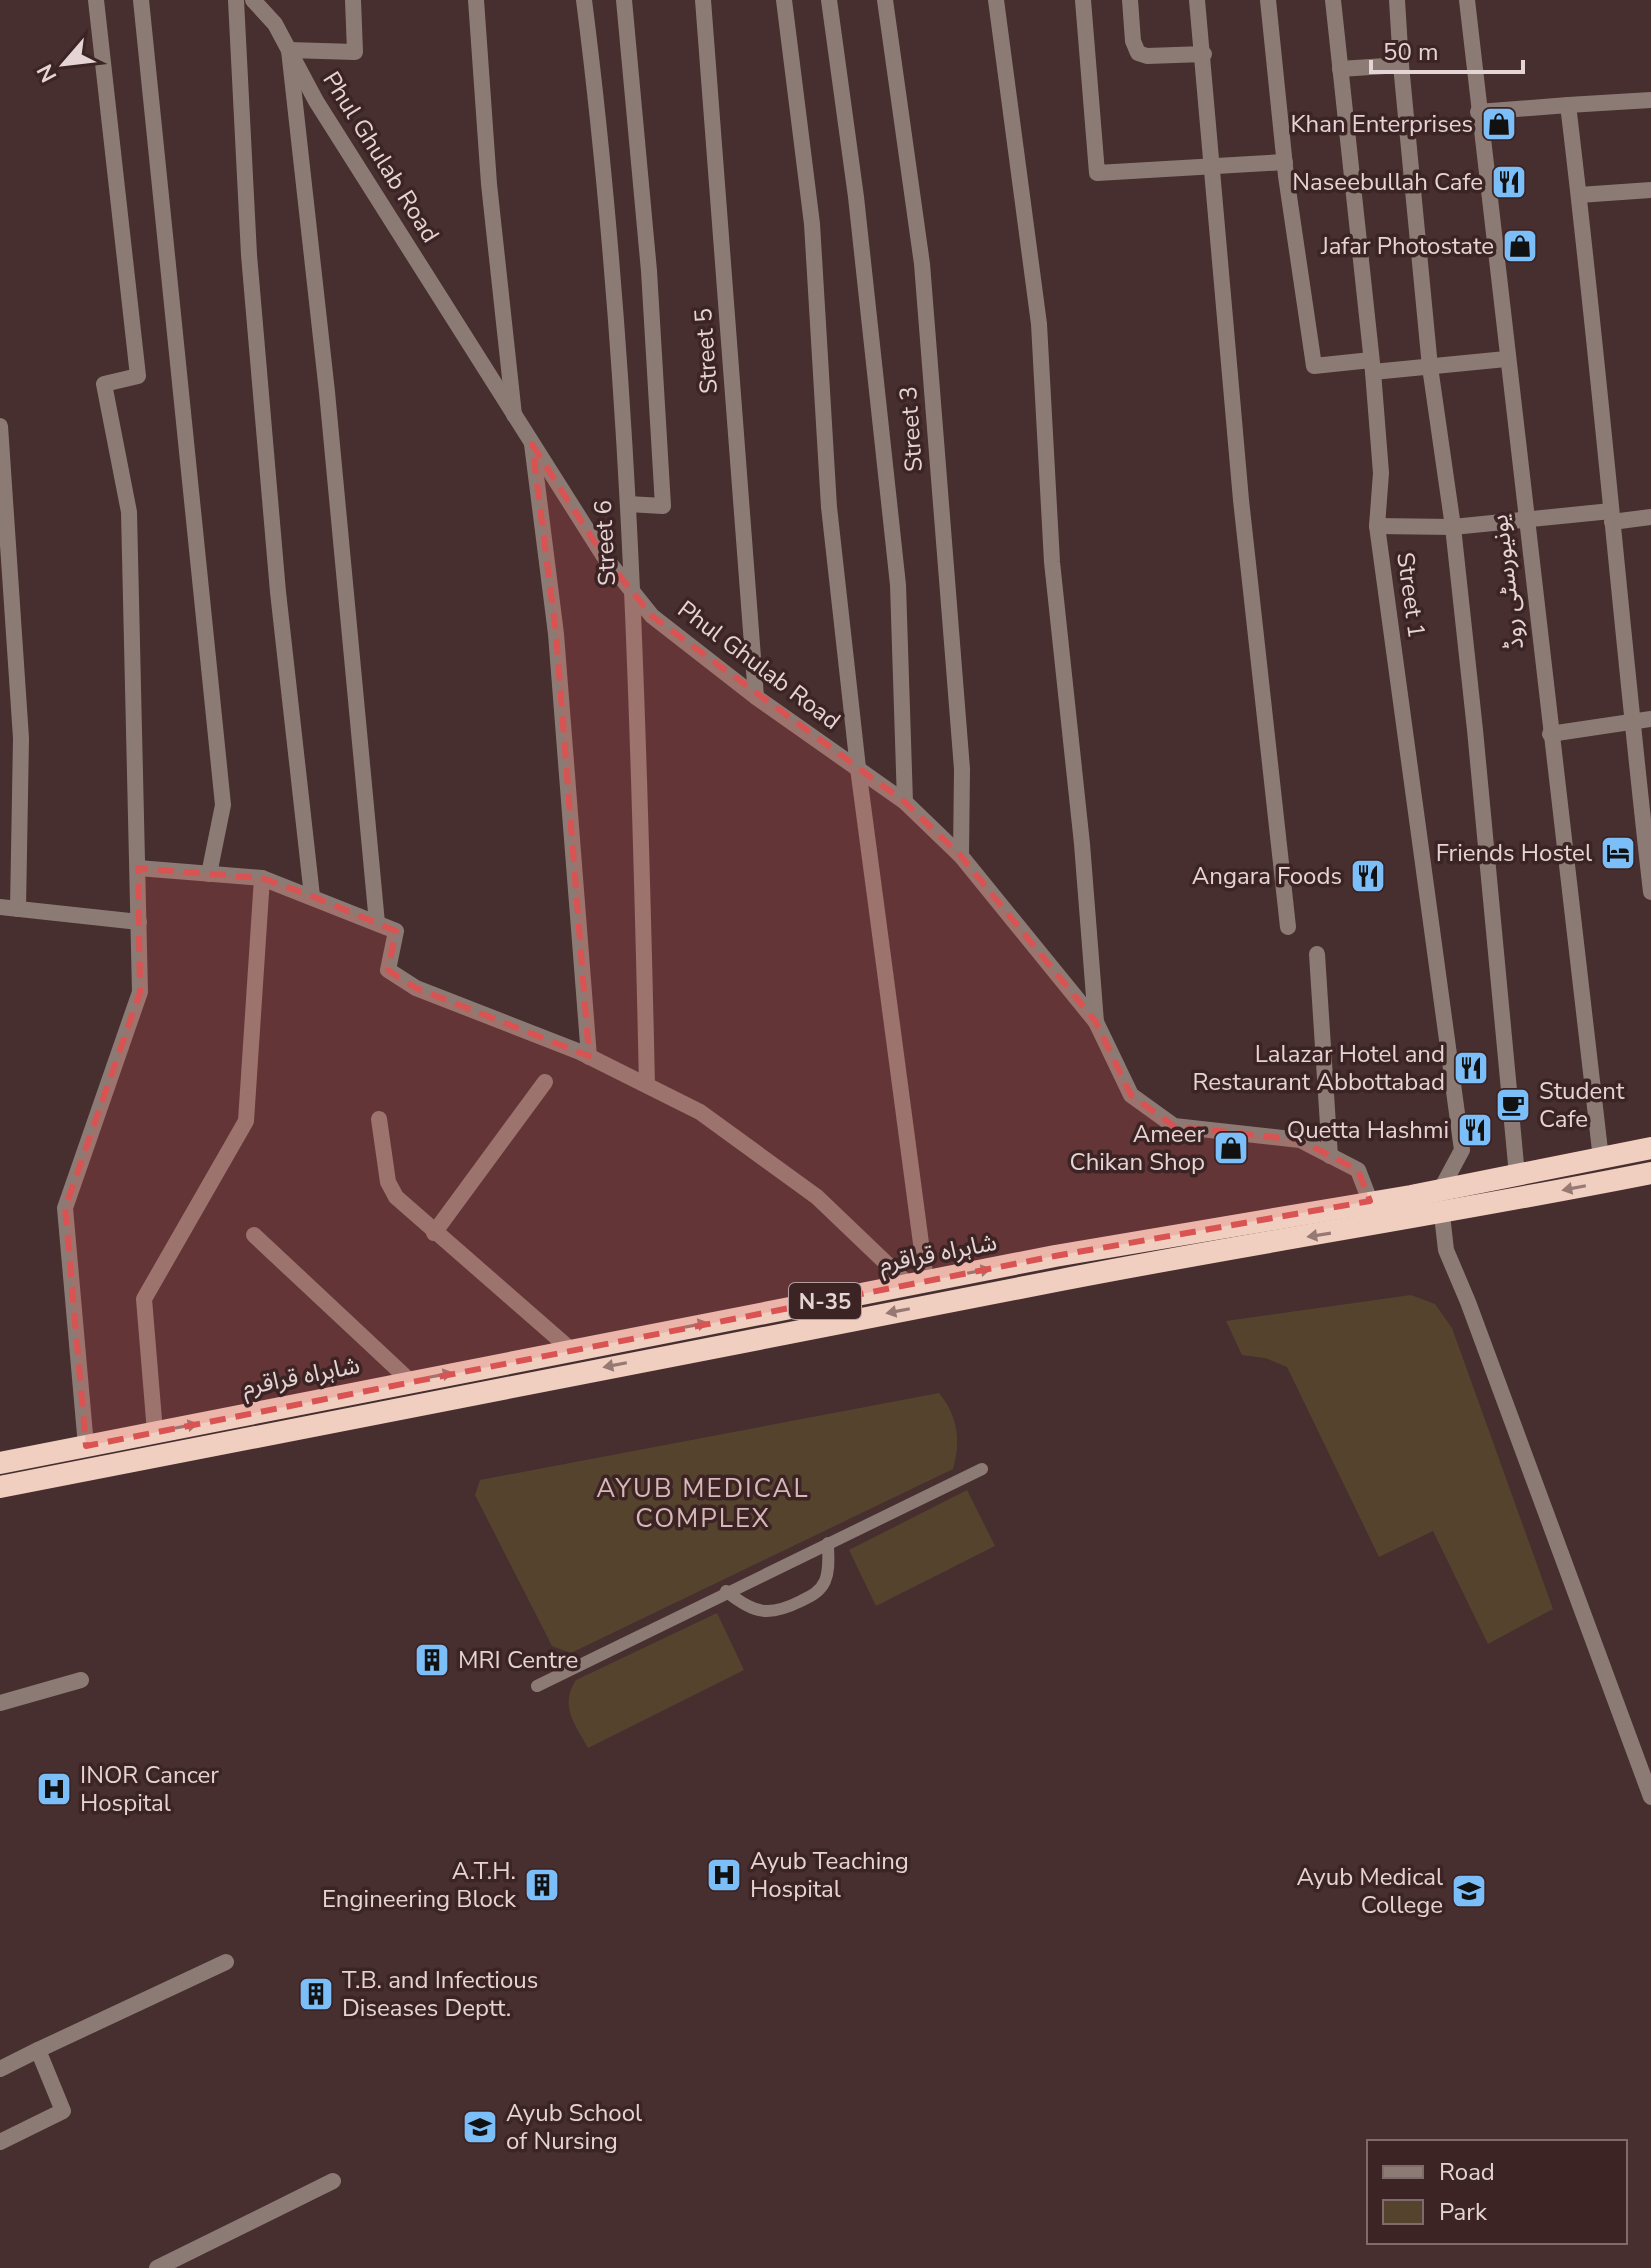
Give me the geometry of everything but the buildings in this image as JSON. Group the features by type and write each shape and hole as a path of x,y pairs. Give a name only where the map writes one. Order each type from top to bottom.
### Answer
{"highway":[{"name":"شاہراہ قراقرم","path":"0,1463 570,1349 1651,1148"},
{"name":"شاہراہ قراقرم","path":"0,1487 1051,1282 1442,1215 1651,1173"}],"street":[{"path":"86,1446 65,1208 140,992 129,512 104,384 138,376 96,0"},
{"path":"141,0 199,539 223,805 209,874"},
{"path":"236,0 249,255 278,592 312,896"},
{"path":"353,0 355,52 289,50 327,392 377,923"},
{"path":"476,0 489,184 514,417"},
{"name":"Street 6","path":"584,0 619,320 632,591 647,1085"},
{"path":"624,0 649,271 663,506 628,504"},
{"name":"Street 5","path":"703,0 756,697"},
{"path":"784,0 812,224 829,507 917,1283"},
{"path":"829,0 856,197 898,585 905,802"},
{"name":"Street 3","path":"885,0 922,264 962,769 961,856"},
{"path":"996,0 1039,324 1052,562 1082,844 1096,1022"},
{"path":"1083,0 1097,173 1285,162"},
{"path":"1130,0 1133,41 1138,53 1147,56 1204,54"},
{"path":"1197,0 1241,500 1288,927"},
{"path":"1268,0 1285,162 1314,366 1430,367 1506,359"},
{"name":"Street 1","path":"1333,0 1381,473 1377,526 1462,1150 1441,1189"},
{"path":"1397,0 1430,367 1453,527 1509,1057 1517,1175"},
{"name":"یونیورسٹی روڈ","path":"1467,0 1524,519 1601,1159"},
{"name":"Phul Ghulab Road","path":"255,1 275,24 316,101 603,555 652,616 756,697 905,802 961,856 1096,1022 1131,1095 1174,1126 1300,1140 1358,1170 1370,1201"},
{"path":"1340,69 1401,65"},
{"path":"1478,112 1651,100"},
{"path":"1568,105 1631,721 1647,828 1651,892"},
{"path":"1579,195 1651,190"},
{"path":"0,426 21,738 18,909"},
{"path":"532,444 556,634 589,1057"},
{"path":"1377,526 1453,527 1524,519 1651,517"},
{"path":"1550,734 1651,719"},
{"path":"138,868 262,878 396,931 388,970 407,982 589,1057 700,1112 817,1197 917,1283"},
{"path":"155,1432 144,1299 246,1121 262,878"},
{"path":"0,907 139,922"},
{"path":"1317,954 1330,1156"},
{"path":"434,1233 545,1082"},
{"path":"379,1119 388,1182 408,1211 570,1349"},
{"path":"1442,1215 1446,1250 1479,1329 1651,1797"},
{"path":"254,1235 410,1381"},
{"path":"537,1686 726,1591 982,1469"},
{"path":"726,1591 753,1608 778,1613 815,1594 824,1585 829,1569 828,1543"},
{"path":"0,1703 81,1680"},
{"path":"0,2069 226,1962"},
{"path":"0,2142 63,2111 38,2050"},
{"path":"157,2268 333,2181"}],"highlighted area":[{"path":"532,444 603,555 652,616 905,802 961,856 1096,1022 1131,1095 1174,1126 1300,1140 1358,1170 1370,1201 1055,1256 86,1446 65,1208 140,992 138,868 262,878 396,931 388,970 416,988 589,1056 556,634"}],"green space":[{"path":"1411,1295 1435,1304 1452,1328 1553,1609 1488,1644 1433,1531 1379,1557 1287,1367 1265,1358 1242,1355 1226,1321"},
{"path":"939,1393 956,1429 957,1449 953,1469 571,1653 552,1646 475,1495 480,1480"},
{"path":"967,1490 995,1546 876,1606 849,1550"},
{"path":"717,1613 744,1670 588,1748 569,1707 571,1689 576,1680"}],"place":[{"name":"Khan Enterprises","path":"1499,124"},
{"name":"Naseebullah Cafe","path":"1509,182"},
{"name":"Jafar Photostate","path":"1520,246"},
{"name":"Friends Hostel","path":"1618,853"},
{"name":"Angara Foods","path":"1368,876"},
{"name":"Lalazar Hotel and Restaurant Abbottabad","path":"1471,1068"},
{"name":"Student Cafe","path":"1513,1105"},
{"name":"Quetta Hashmi","path":"1475,1130"},
{"name":"Ameer Chikan Shop","path":"1231,1148"},
{"name":"MRI Centre","path":"432,1660"},
{"name":"INOR Cancer Hospital","path":"54,1789"},
{"name":"Ayub Teaching Hospital","path":"724,1875"},
{"name":"A.T.H. Engineering Block","path":"542,1885"},
{"name":"Ayub Medical College","path":"1469,1891"},
{"name":"T.B. and Infectious Diseases Deptt.","path":"316,1994"},
{"name":"Ayub School of Nursing","path":"480,2127"}],"district":[{"name":"AYUB MEDICAL COMPLEX","path":"703,1503"}]}
